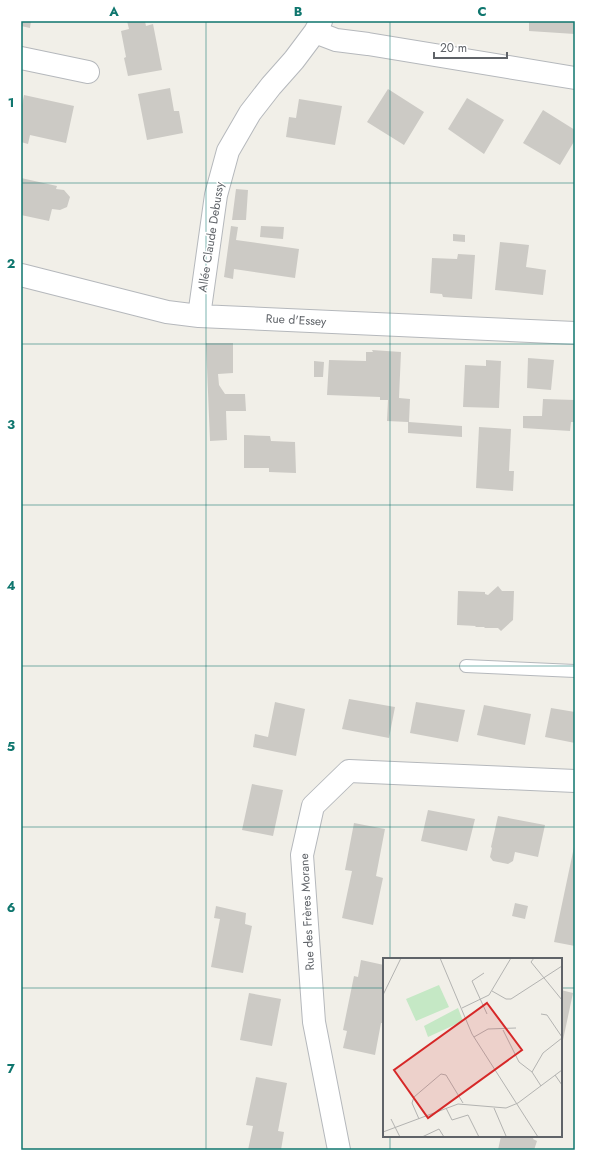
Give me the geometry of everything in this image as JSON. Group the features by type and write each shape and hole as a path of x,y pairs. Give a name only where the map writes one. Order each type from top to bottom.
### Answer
{"street":[{"path":"318,27 336,40 575,78"},
{"name":"Allée Claude Debussy","path":"198,316 216,195 228,151 250,113 294,60 318,27"},
{"path":"21,58 88,72"},
{"name":"Rue d'Essey","path":"21,275 167,312 198,316 575,333"},
{"name":"Rue des Frères Morane","path":"339,1150 314,1022 302,855 313,806 349,770 575,780"}],"lane":[{"path":"466,666 575,671"}],"building":[{"path":"21,21 31,21 30,28 21,26"},
{"path":"127,21 145,21 146,26 153,24 162,70 128,76 121,31 129,29"},
{"path":"529,21 575,21 575,34 529,31"},
{"path":"170,88 174,111 179,111 183,133 147,140 138,94"},
{"path":"388,89 424,112 404,145 367,122"},
{"path":"24,95 74,106 66,143 30,135 28,144 21,142 21,110"},
{"path":"467,98 504,120 484,154 448,129"},
{"path":"299,99 342,106 335,145 286,137 289,117 296,118"},
{"path":"543,110 575,130 575,140 560,165 523,143"},
{"path":"21,178 57,186 56,189 64,190 70,197 67,207 60,210 52,209 49,221 21,215"},
{"path":"236,189 248,190 246,220 232,220"},
{"path":"231,226 238,227 236,240 299,249 295,278 234,269 233,279 224,277"},
{"path":"261,226 284,227 283,239 260,237"},
{"path":"453,234 465,235 465,242 453,241"},
{"path":"500,242 529,245 526,267 546,270 543,295 495,290"},
{"path":"458,254 475,255 472,299 443,297 442,294 430,293 432,258 457,259"},
{"path":"206,343 233,343 233,373 218,374 219,385 225,394 245,394 246,411 226,411 227,440 210,441"},
{"path":"372,350 401,352 399,398 410,399 409,422 462,426 462,437 408,433 408,422 387,421 388,400 380,400 380,397 327,395 329,360 366,361 366,352 373,352"},
{"path":"528,358 554,360 551,390 527,388"},
{"path":"486,360 501,361 499,408 463,407 465,365 486,366"},
{"path":"314,361 324,362 323,377 314,377"},
{"path":"543,399 575,400 575,422 571,422 570,431 523,428 523,416 542,416"},
{"path":"479,427 511,429 509,471 514,471 513,491 476,488"},
{"path":"244,435 270,436 271,441 295,442 296,473 269,472 269,468 244,468"},
{"path":"498,586 502,591 514,591 513,620 501,631 498,628 457,625 458,591 485,592 485,594 488,595"},
{"path":"349,699 395,707 389,738 342,729"},
{"path":"275,702 305,709 296,756 253,747 255,734 268,737"},
{"path":"416,702 465,710 458,742 410,733"},
{"path":"484,705 531,714 525,745 477,735"},
{"path":"551,708 575,712 575,743 545,737"},
{"path":"252,784 283,790 273,836 242,830"},
{"path":"428,810 475,819 467,851 421,841"},
{"path":"498,816 545,825 538,857 515,852 513,861 508,864 493,861 490,857 491,847"},
{"path":"354,823 385,829 376,876 383,878 373,925 342,918 352,871 345,870"},
{"path":"575,847 575,946 554,942"},
{"path":"515,903 528,906 525,919 512,916"},
{"path":"216,906 246,913 245,924 252,926 243,973 211,967 220,919 214,918"},
{"path":"361,960 383,965 383,1023 381,1023 375,1055 343,1048 347,1031 343,1030 354,976 358,977"},
{"path":"562,990 573,993 562,1040"},
{"path":"249,993 281,999 272,1046 240,1040"},
{"path":"256,1077 287,1083 278,1131 284,1132 281,1150 248,1150 253,1126 246,1125"},
{"path":"501,1137 534,1137 533,1139 537,1141 534,1150 498,1150"}]}
